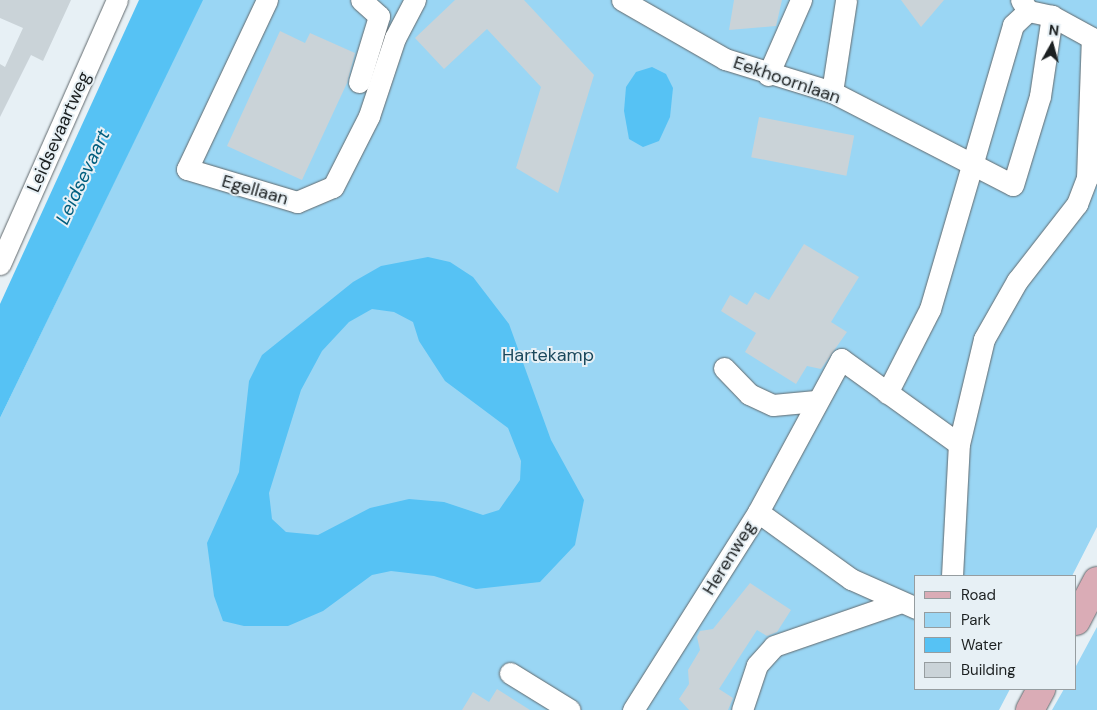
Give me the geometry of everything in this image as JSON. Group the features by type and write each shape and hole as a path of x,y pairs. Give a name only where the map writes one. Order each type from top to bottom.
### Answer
{"main road":[{"path":"1077,619 1097,581"},
{"path":"1030,710 1040,690"}],"street":[{"name":"Leidsevaartweg","path":"0,264 117,0"},
{"name":"Egellaan","path":"267,0 187,169 297,202 333,186 369,116 394,38 416,0"},
{"path":"359,82 379,16 361,0"},
{"name":"Eekhoornlaan","path":"622,0 725,59 768,76 832,92 927,144 974,163 1013,185 1040,96 1052,16"},
{"path":"768,76 801,0"},
{"path":"832,92 846,0"},
{"path":"887,392 930,310 1013,25 1025,6 1052,16 1083,31 1095,48 1087,178 1067,218 996,313 973,376 959,444 952,575"},
{"path":"724,368 749,394 772,405 816,401 841,359 959,444"},
{"name":"Herenweg","path":"633,710 758,512 816,401"},
{"path":"758,512 851,579 908,605"},
{"path":"742,710 744,692 757,665 774,646 908,605"},
{"path":"510,673 570,710"}],"green space":[{"name":"Hartekamp","path":"202,0 1097,0 1097,527 1073,575 914,575 914,690 1009,690 999,710 0,710 0,418"},
{"path":"1097,627 1097,710 1052,710 1063,690 1077,690 1077,664"}],"water":[{"name":"Leidsevaart","path":"139,0 203,0 0,418 0,304"},
{"path":"652,67 666,74 673,88 670,117 659,141 643,147 629,139 624,111 626,87 636,72"},
{"path":"428,257 450,262 473,277 509,324 551,440 584,500 575,545 540,582 476,589 434,576 391,571 372,575 323,611 288,626 244,626 223,621 214,596 207,543 239,472 249,381 262,355 353,282 381,266","holes":["372,309 394,312 413,322 419,341 445,381 508,428 521,461 520,480 499,510 483,515 444,502 409,499 370,508 318,535 286,532 272,519 269,493 301,390 322,351 349,322"]}],"building":[{"path":"0,0 71,0 43,61 31,55 0,117 0,64 5,67 23,28 0,18"},
{"path":"455,0 524,0 594,75 558,193 516,168 541,87 487,29 444,69 415,38"},
{"path":"734,0 782,0 776,26 729,30"},
{"path":"901,0 944,0 921,27"},
{"path":"280,31 305,43 310,33 355,53 347,83 302,180 227,146"},
{"path":"759,117 854,136 846,176 751,157"},
{"path":"804,244 859,277 831,322 847,332 821,369 807,366 796,384 745,352 756,333 721,311 730,295 747,305 755,292 769,300"},
{"path":"750,583 791,610 777,632 767,636 757,630 719,689 733,698 728,710 689,710 679,699 689,684 688,670 700,650 697,637 700,631 713,629"},
{"path":"497,689 530,710 462,710 473,692 489,702"}]}
